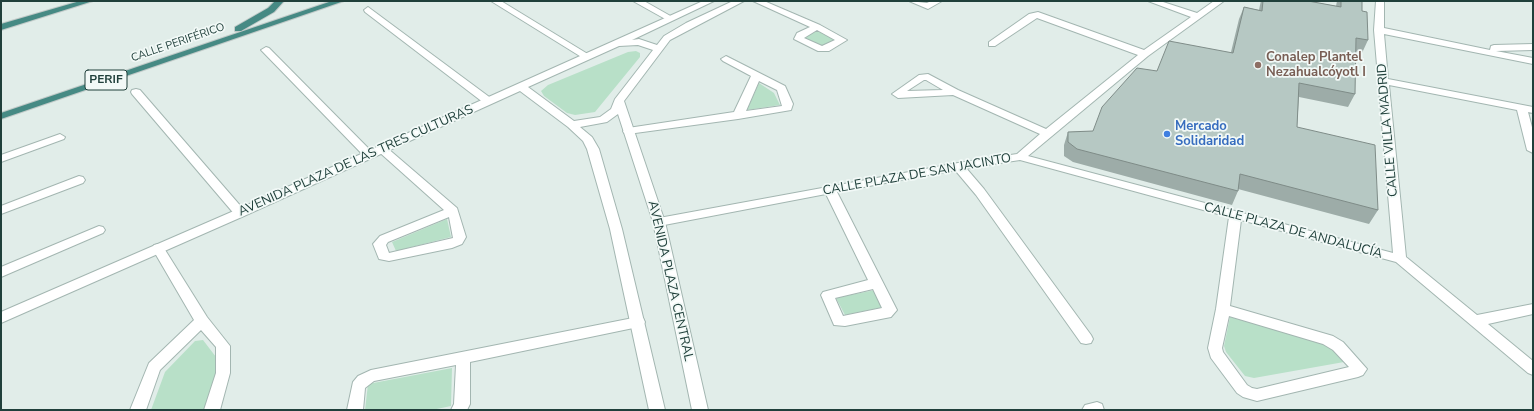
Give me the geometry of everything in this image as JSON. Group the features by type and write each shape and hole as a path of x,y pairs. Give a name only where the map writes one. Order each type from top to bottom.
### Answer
{"highway":[{"path":"211,44 262,16 280,1"},
{"name":"CALLE PERIFÉRICO","path":"1,116 340,1"},
{"path":"1,27 87,2"}],"street":[{"path":"495,1 586,56"},
{"path":"637,1 670,18"},
{"name":"AVENIDA PLAZA DE LAS TRES CULTURAS","path":"1,318 240,213 710,1"},
{"path":"572,124 603,120 616,110 619,101 667,38 678,31 740,1"},
{"path":"757,1 816,27"},
{"path":"914,1 928,6 938,1"},
{"path":"1152,1 1196,16"},
{"name":"CALLE PLAZA DE SAN JACINTO","path":"659,222 958,166 1020,157 1047,132 1145,54 1196,16 1220,1"},
{"name":"CALLE VILLA MADRID","path":"1380,1 1379,30 1400,259"},
{"path":"368,10 488,101"},
{"path":"992,44 1032,16 1038,15 1145,54"},
{"path":"1379,30 1475,48 1533,61"},
{"path":"613,44 639,42 658,49"},
{"path":"1475,48 1533,47"},
{"path":"266,50 369,155"},
{"path":"628,131 781,110 788,106 781,88 726,59"},
{"path":"738,116 757,75"},
{"path":"1384,81 1533,110"},
{"path":"521,87 572,124 588,139 593,149 616,229 657,410"},
{"path":"136,92 240,213"},
{"path":"954,92 1047,132"},
{"name":"AVENIDA PLAZA CENTRAL","path":"619,101 659,222 700,410"},
{"path":"1521,107 1533,150"},
{"path":"1,158 60,137"},
{"path":"382,149 453,211 460,237 458,241 389,257 383,255 379,244 384,239 453,211"},
{"name":"CALLE PLAZA DE ANDALUCÍA","path":"1020,157 1235,216 1400,259 1533,369"},
{"path":"958,166 980,192 1086,339"},
{"path":"1,210 79,180"},
{"path":"830,190 890,308 889,312 846,321 839,321 828,295 876,283"},
{"path":"1223,309 1328,340 1338,346 1360,369 1358,372 1257,394 1248,393 1242,389 1215,351 1223,309 1235,216"},
{"path":"1,272 99,230"},
{"path":"158,248 202,321 223,346 223,373 212,410"},
{"path":"1475,321 1533,309"},
{"path":"138,410 154,367 202,321"},
{"path":"355,410 358,386 362,380 366,378 638,322"},
{"path":"459,410 462,404 463,358"}],"green space":[{"path":"816,31 821,31 837,40 825,46 820,46 804,38 805,36"},
{"path":"636,51 640,53 640,57 595,112 575,115 567,113 544,96 541,91 548,85 628,52"},
{"path":"759,83 774,93 780,105 747,110"},
{"path":"447,219 451,237 396,251 392,242"},
{"path":"875,290 884,307 845,315 836,298"},
{"path":"1230,317 1326,344 1346,359 1344,362 1254,378 1245,376 1226,352 1224,346"},
{"path":"203,340 216,357 215,377 205,410 151,410 165,372 195,341"},
{"path":"452,368 451,406 432,410 365,410 368,384"}],"building":[{"path":"1263,1 1308,1 1341,7 1341,1 1362,1 1362,11 1367,12 1368,40 1356,38 1355,94 1299,83 1297,127 1375,145 1378,210 1240,174 1238,191 1077,149 1068,142 1068,132 1093,131 1102,107 1137,68 1157,71 1169,41 1233,53 1244,7 1262,11"}],"place":[{"name":"Conalep Plantel Nezahualcóyotl I","path":"1258,65"},
{"name":"Mercado Solidaridad","path":"1167,134"}]}
